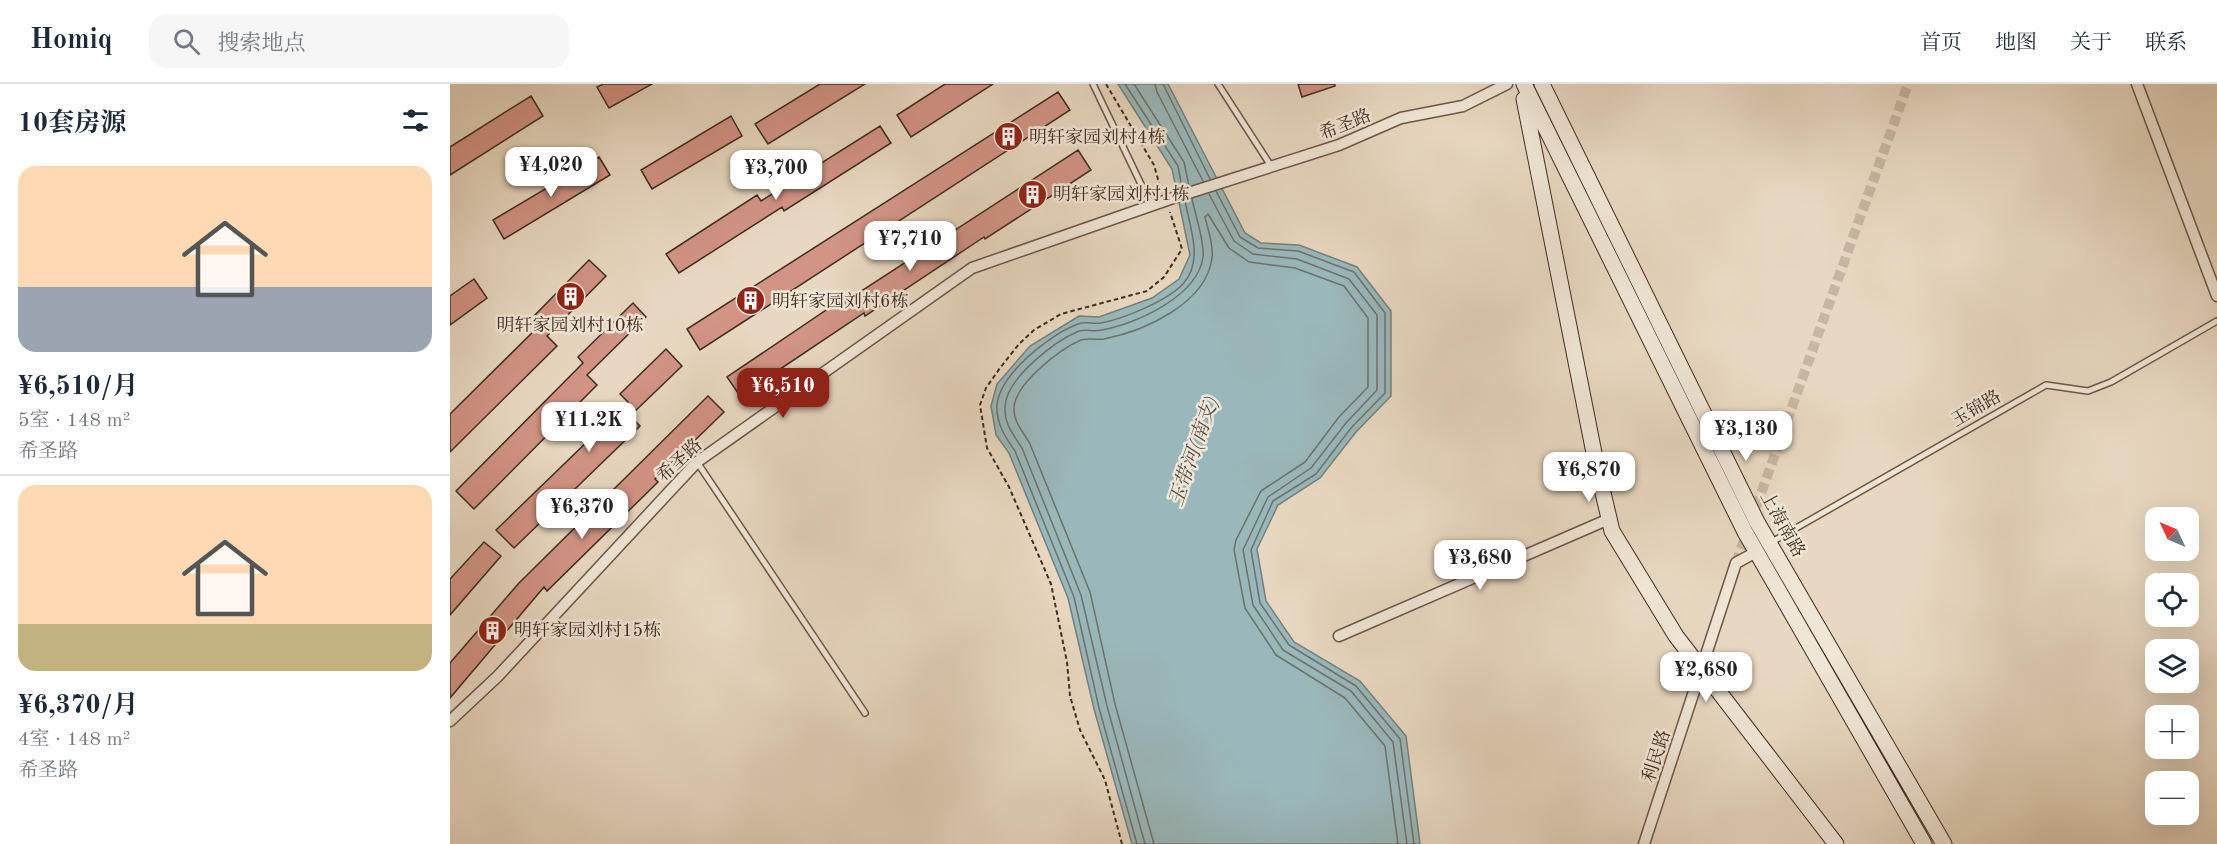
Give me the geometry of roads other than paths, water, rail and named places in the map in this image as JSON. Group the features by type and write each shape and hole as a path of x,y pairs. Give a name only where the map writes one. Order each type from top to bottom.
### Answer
{"main road":[{"name":"上海南路","path":"1523,84 1596,463 1612,531 1676,636 1703,668 1836,844"},
{"name":"上海南路","path":"1523,84 1756,552 1924,844"},
{"name":"上海南路","path":"1542,84 1770,543 1944,844"}],"street":[{"name":"希圣路","path":"450,721 498,676 697,462 972,268 1169,200 1339,146 1401,118 1463,106 1507,84"},
{"path":"2137,84 2217,296"},
{"path":"1339,636 1610,519"},
{"name":"利民路","path":"1644,844 1736,562 1756,552"}],"lane":[{"path":"1093,84 1151,207"},
{"path":"1218,84 1272,167"},
{"name":"玉锦路","path":"1756,552 2046,385 2088,391 2111,382 2217,321"},
{"path":"697,462 865,713"}],"water":[{"name":"玉带河(南支)","path":"1118,84 1168,84 1245,233 1261,243 1299,245 1357,267 1391,311 1391,396 1356,432 1320,478 1278,505 1257,549 1266,601 1294,642 1360,681 1406,736 1420,844 1132,844 1094,709 1068,598 1009,453 996,435 991,406 997,384 1030,346 1079,316 1099,317 1152,298 1179,279 1190,255 1172,169"}],"tunnel":[{"path":"1736,563 1908,84"}],"place":[{"name":"明轩家园刘村4栋","path":"1008,137"},
{"name":"明轩家园刘村1栋","path":"1032,194"},
{"name":"明轩家园刘村10栋","path":"570,296"},
{"name":"明轩家园刘村6栋","path":"751,301"},
{"name":"明轩家园刘村15栋","path":"493,630"}]}
